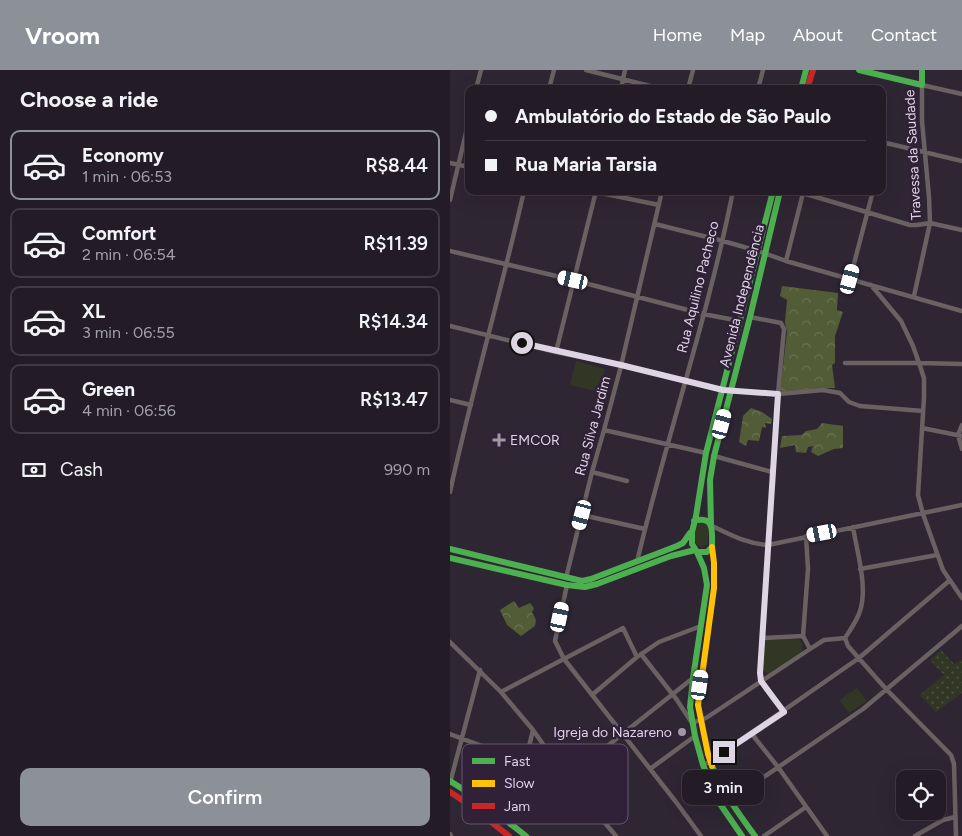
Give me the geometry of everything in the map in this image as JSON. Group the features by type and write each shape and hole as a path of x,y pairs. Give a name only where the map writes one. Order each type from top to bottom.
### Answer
{"main road":[{"path":"802,85 806,70"},
{"path":"808,85 813,70"},
{"path":"859,70 922,85"},
{"name":"Travessa da Saudade","path":"922,70 922,85"},
{"name":"Avenida Independência","path":"450,549 566,582 592,579 684,542 694,523 706,453 772,195"},
{"name":"Avenida Independência","path":"711,525 710,480 714,456 766,254 779,195"},
{"path":"742,836 718,801 704,765 687,708 707,585 703,565 691,539 694,523 702,518 706,519 711,525 714,588 698,704 708,754 716,775 729,801 755,836"},
{"path":"696,551 707,552 712,547"},
{"name":"Avenida Independência","path":"450,558 585,586 597,584 671,556 696,551"},
{"path":"695,736 702,738 706,753 711,761"},
{"path":"450,782 462,787"},
{"path":"450,792 462,800"},
{"path":"493,824 508,836 510,825 526,836"}],"street":[{"path":"477,85 481,70"},
{"path":"550,85 554,70"},
{"path":"586,70 646,85"},
{"path":"622,85 625,70"},
{"path":"689,85 693,70"},
{"path":"759,85 763,70"},
{"path":"922,85 962,94"},
{"name":"Travessa da Saudade","path":"914,296 930,223 924,152 922,85"},
{"path":"450,200 465,138"},
{"path":"886,142 962,161"},
{"path":"450,163 465,166"},
{"path":"450,492 523,195"},
{"path":"556,352 593,195"},
{"path":"609,195 659,205"},
{"name":"Rua Silva Jardim","path":"661,195 621,365 592,472 566,582 555,641 564,659 701,836"},
{"name":"Rua Aquilino Pacheco","path":"637,562 723,240 732,195"},
{"path":"786,260 802,195"},
{"path":"810,195 910,225 930,223 962,230"},
{"path":"850,279 872,195"},
{"path":"655,224 723,240 962,311"},
{"path":"450,251 573,280 703,314 740,321"},
{"path":"871,285 901,321 913,346 924,378 918,495 943,570 962,598"},
{"path":"884,299 883,294 886,289"},
{"path":"750,317 781,323 784,334 772,472 760,673 761,681 784,712"},
{"path":"450,326 723,390 778,394 824,390 840,393 849,402 860,406 923,411"},
{"path":"845,363 962,364"},
{"path":"450,400 471,405"},
{"path":"962,425 960,435 962,449"},
{"path":"922,428 960,435"},
{"path":"604,430 706,453"},
{"path":"714,456 772,472"},
{"path":"592,472 627,481"},
{"path":"711,525 746,542 768,545 962,505"},
{"path":"582,515 645,529"},
{"path":"845,638 860,612 863,595 853,527"},
{"path":"806,536 808,569 803,636 810,649"},
{"path":"860,569 937,555"},
{"path":"704,765 784,712 859,658 950,581"},
{"path":"592,695 659,642 701,626"},
{"path":"718,801 729,801 863,709 962,626"},
{"path":"501,692 623,628 639,656 672,694 687,708 698,704"},
{"path":"762,638 803,636"},
{"path":"692,723 701,720 824,640 845,638"},
{"path":"845,638 848,646 886,689 951,755 954,764 956,836"},
{"path":"450,642 501,692 542,744"},
{"path":"450,782 480,670"},
{"path":"610,744 693,678"},
{"path":"528,744 532,730"},
{"path":"450,734 476,744"},
{"path":"750,734 778,767 827,836"},
{"path":"650,768 695,736"},
{"path":"764,836 806,807"},
{"path":"915,836 943,820 955,817"},
{"path":"606,824 616,836"}],"green space":[{"path":"782,286 838,293 837,310 843,312 835,336 835,363 832,365 835,388 780,392 787,332 785,322 787,300 780,296"},
{"path":"576,361 605,369 599,392 570,385"},
{"path":"751,408 762,412 772,419 771,424 765,423 766,428 762,427 759,441 748,440 746,446 739,442 743,416"},
{"path":"822,423 843,426 843,448 834,449 818,456 811,452 813,446 808,447 806,453 796,452 795,445 780,448 782,436 802,435 806,431 817,429"},
{"path":"699,523 706,523 708,526 707,545 702,547 698,546 695,541 695,527"},
{"path":"514,601 519,608 530,603 534,608 532,612 536,620 535,626 521,636 507,625 500,610"},
{"path":"798,639 802,643 802,650 799,655 769,675 761,669 764,640"},
{"path":"941,650 954,664 962,660 962,693 936,712 920,695 944,675 930,660"},
{"path":"857,688 867,701 849,713 839,700"}],"traffic: fast":[{"path":"802,85 806,70"},
{"path":"859,70 922,85 922,70"},
{"path":"695,521 706,453 772,195"},
{"path":"711,524 710,480 714,456 779,195"},
{"path":"706,520 711,526 712,547 707,552 697,552 692,544 695,521 706,520"},
{"path":"450,549 582,581 677,546 683,543 690,533"},
{"path":"450,558 567,585 585,587 671,556 695,550"},
{"path":"697,552 704,568 707,585 690,707 703,765 718,801 742,836"},
{"path":"712,766 726,794 755,836"},
{"path":"450,781 462,789"},
{"path":"511,824 526,836"}],"traffic: slow":[{"path":"712,547 714,588 698,705 712,766"}],"traffic: jam":[{"path":"808,85 813,70"},
{"path":"450,792 462,800"},
{"path":"494,824 509,836"}],"place":[{"name":"EMCOR","path":"499,440"},
{"name":"Igreja do Nazareno","path":"682,732"}],"route":[{"path":"522,343 723,390 778,394 760,673 761,681 784,712 724,752"}]}
